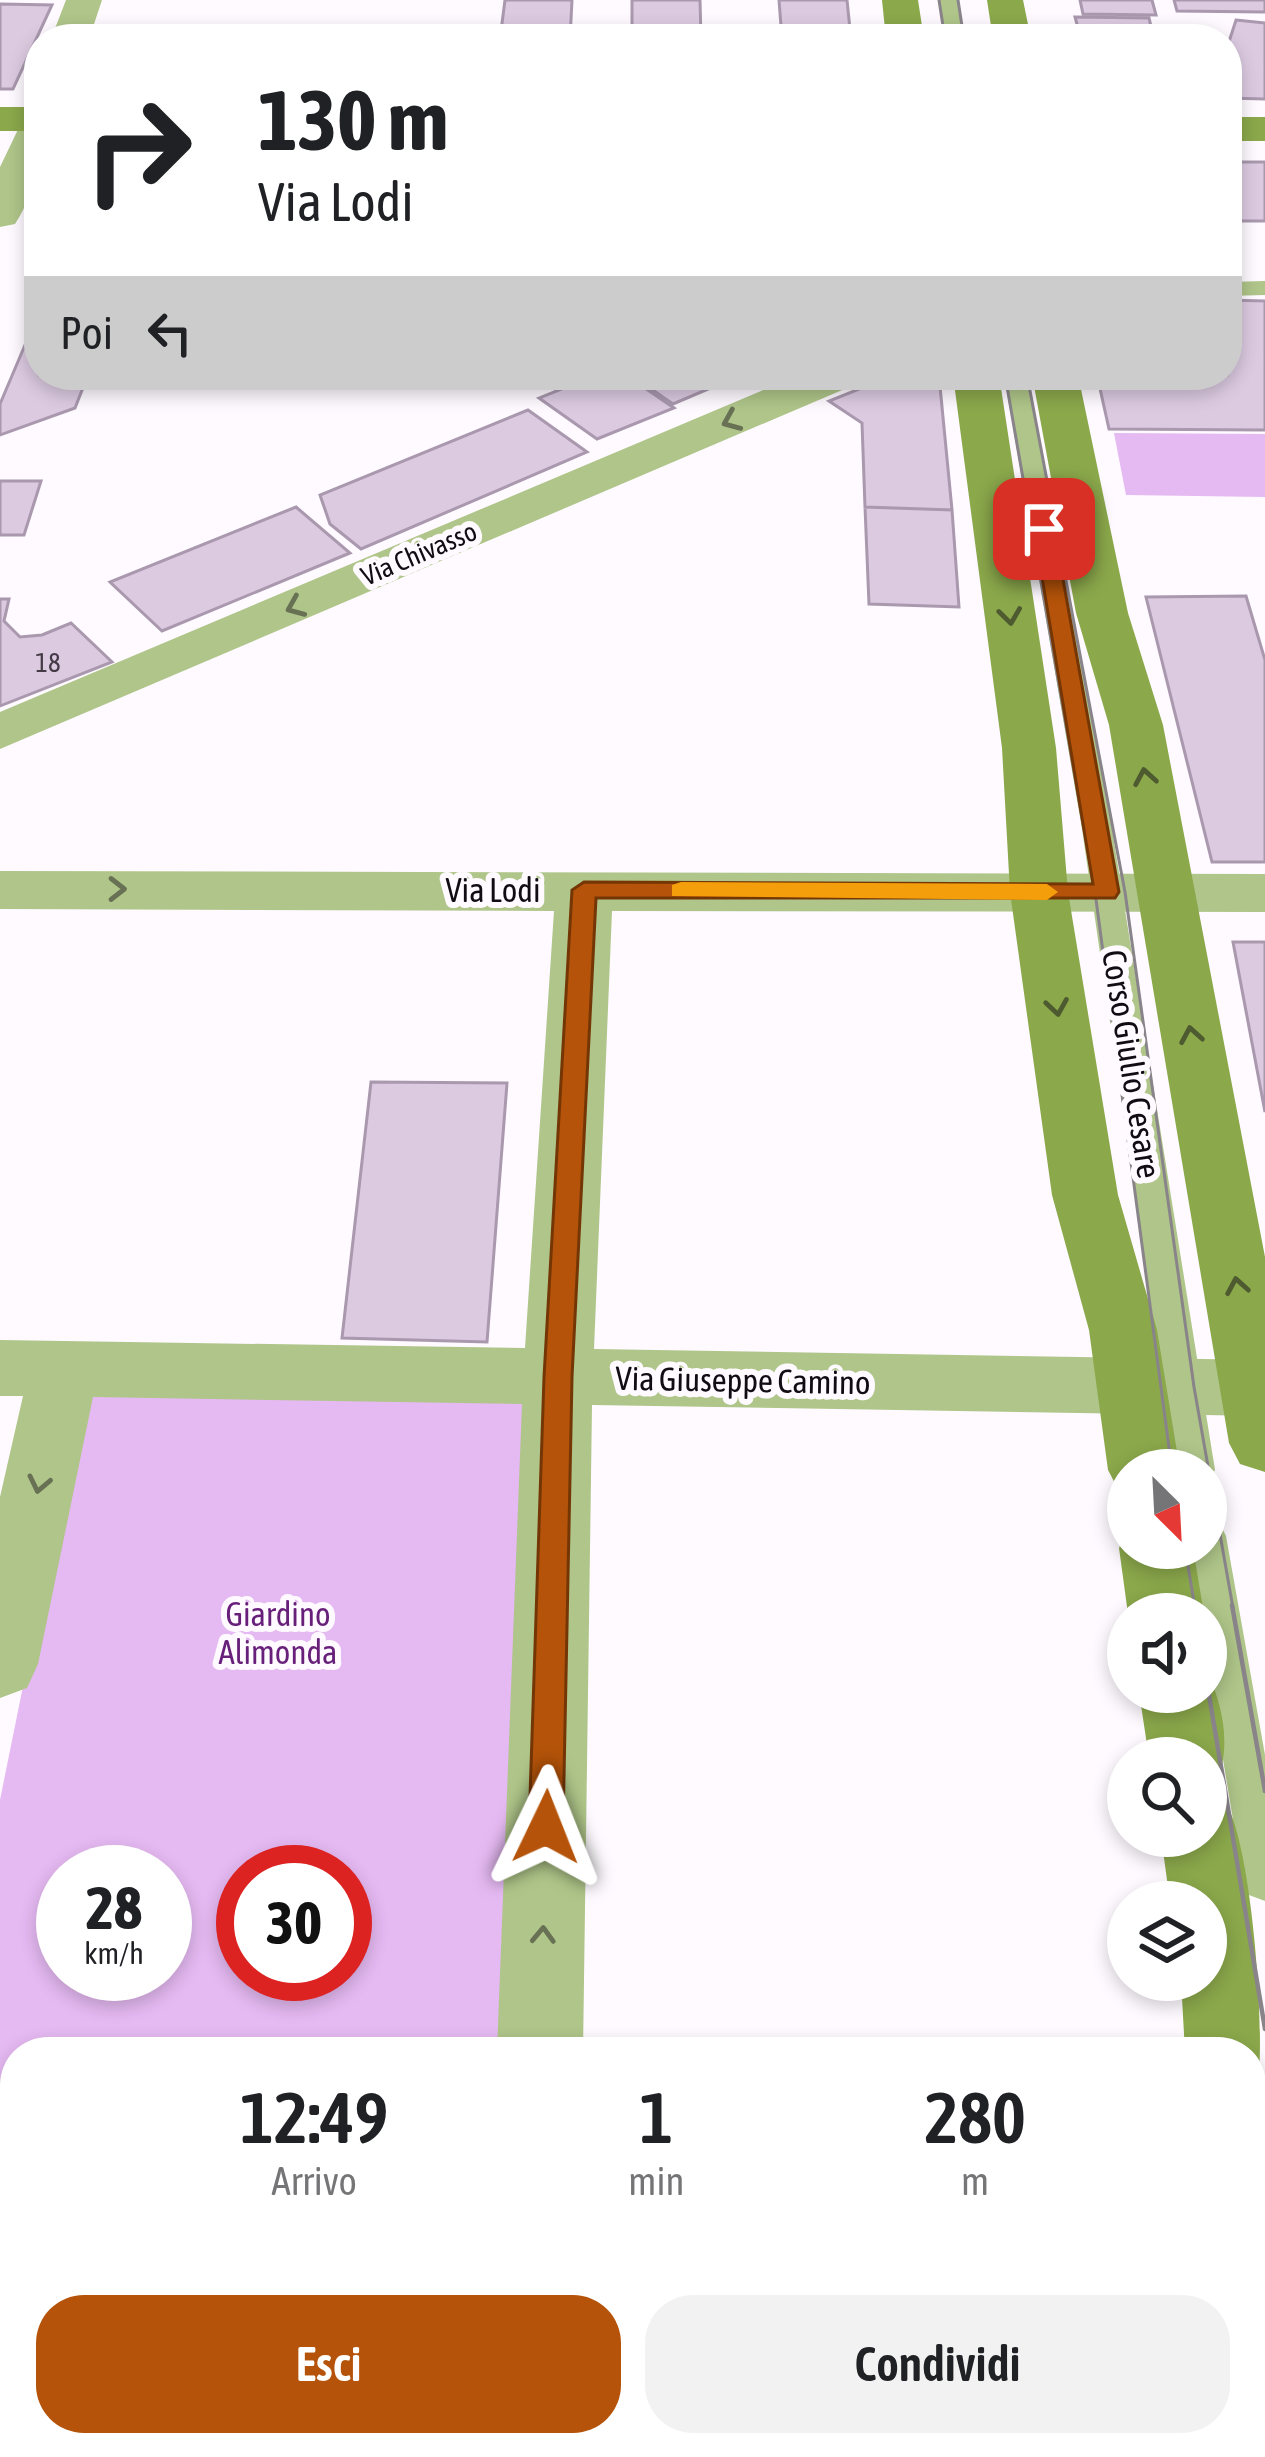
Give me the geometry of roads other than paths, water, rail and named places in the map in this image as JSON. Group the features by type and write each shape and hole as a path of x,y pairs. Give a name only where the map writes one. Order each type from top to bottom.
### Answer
{"street":[{"path":"0,215 24,157"},
{"name":"Via Chivasso","path":"0,732 803,390"},
{"name":"Corso Giulio Cesare","path":"978,390 1029,748 1039,892 1085,1195 1123,1330 1216,1397"},
{"name":"Corso Giulio Cesare","path":"1058,390 1102,613 1136,725 1134,892 1216,1397"},
{"name":"Via Lodi","path":"3,886 1265,893"},
{"path":"540,2037 558,1377 584,890"},
{"path":"0,1664 32,1369"},
{"name":"Via Giuseppe Camino","path":"32,1369 558,1377 1216,1397"},
{"name":"Corso Giulio Cesare","path":"1165,1449 1216,1397"},
{"path":"1204,1857 1228,2037"}],"lane":[{"name":"Corso Giulio Cesare","path":"1019,390 1134,892"},
{"name":"Corso Giulio Cesare","path":"1201,1449 1216,1397"},
{"path":"1212,1569 1265,1880"}],"tram line":[{"path":"939,0 943,24"},
{"path":"958,0 962,24"},
{"path":"1008,390 1095,892 1169,1449"},
{"path":"1030,390 1125,892 1194,1387 1233,1608"},
{"path":"1188,1569 1192,1593"},
{"path":"1232,1605 1265,1791"},
{"path":"1212,1713 1265,2029"}],"park label":[{"name":"Giardino Alimonda","path":"278,1633"}]}
